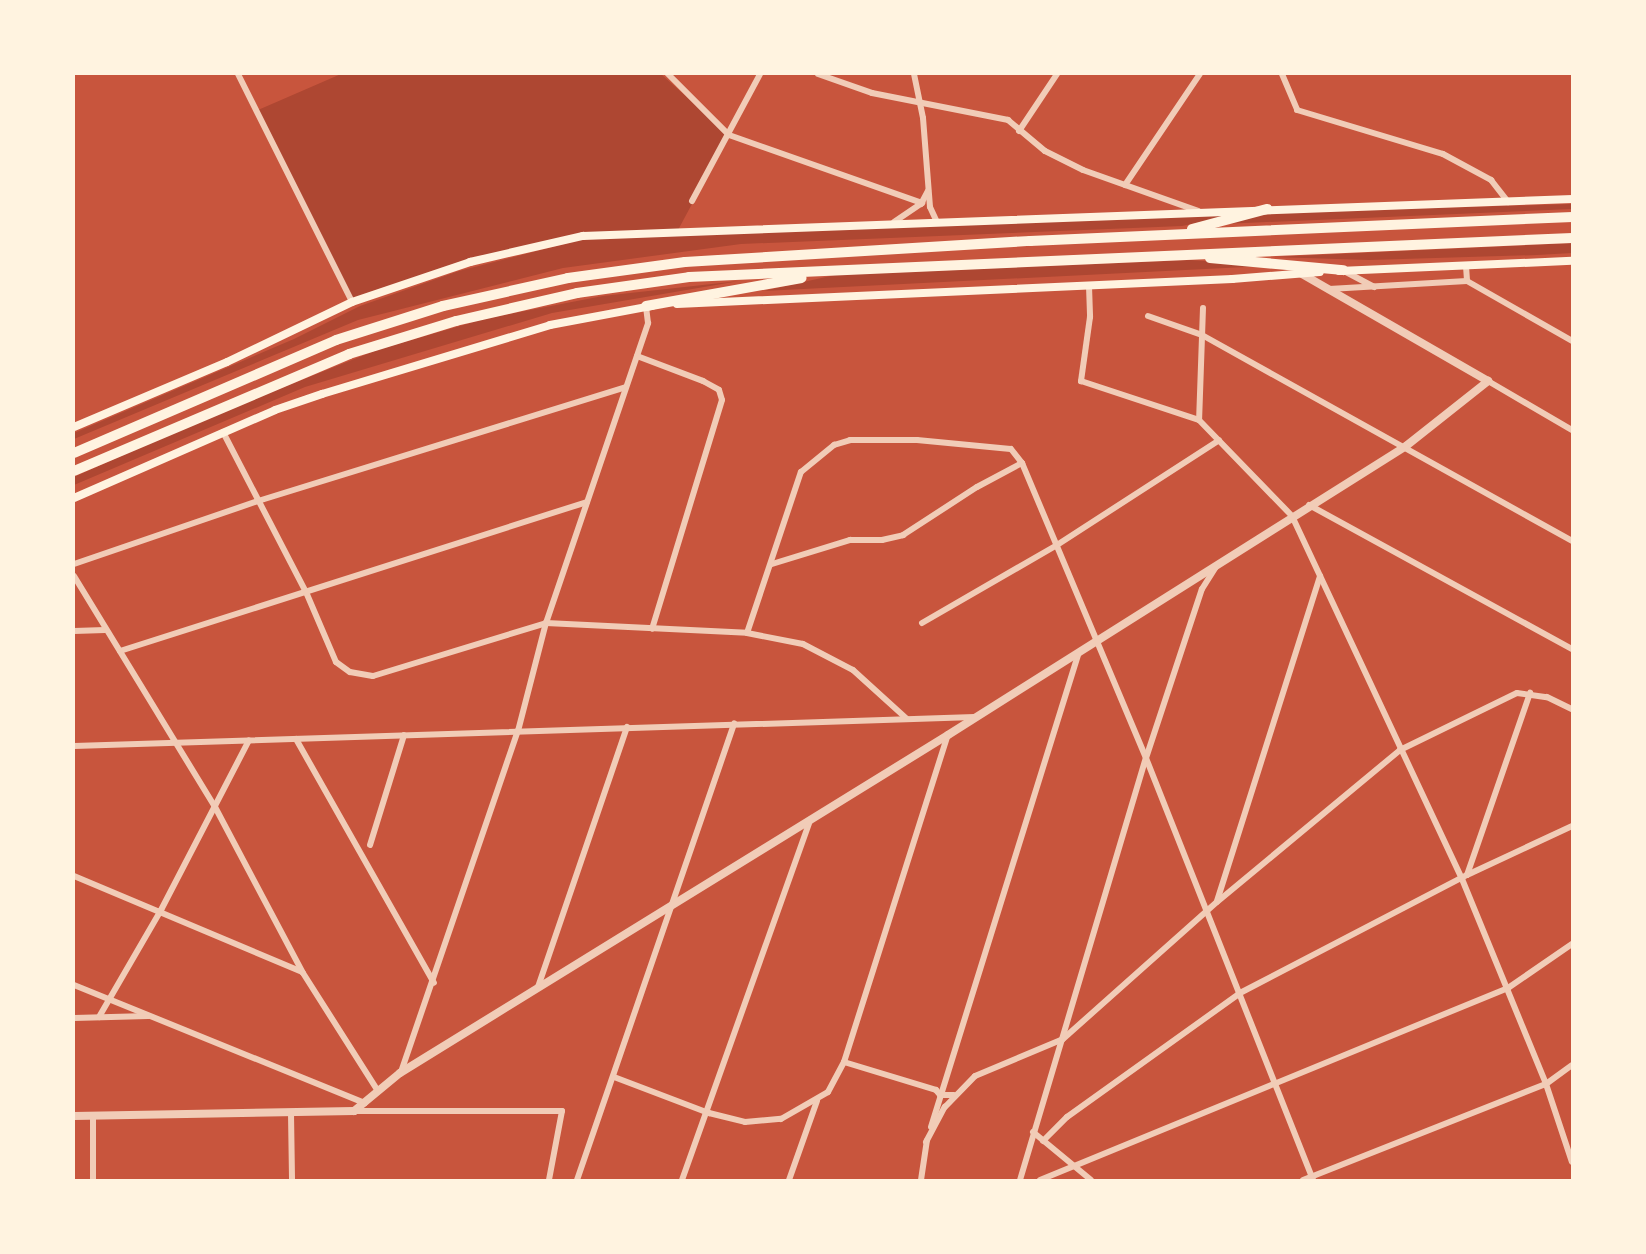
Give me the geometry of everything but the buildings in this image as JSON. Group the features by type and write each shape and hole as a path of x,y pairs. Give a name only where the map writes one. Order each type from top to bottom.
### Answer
{"highway":[{"path":"1170,235 1267,209"},
{"path":"74,453 336,340 442,306 568,279 685,262 1170,235 1572,217"},
{"path":"74,471 349,354 456,321 577,293 689,277 1168,254 1572,238"},
{"path":"1168,254 1343,270"},
{"path":"646,306 846,270"}],"main road":[{"path":"74,427 227,362 352,302 470,262 583,236 936,220 1572,200"},
{"path":"74,498 223,432 322,394 539,328 646,306 1089,286 1343,270 1572,261"}],"street":[{"path":"238,74 352,302"},
{"path":"668,74 729,135 922,203"},
{"path":"692,201 760,74"},
{"path":"818,74 850,87 1008,120 1045,151 1125,185 1198,211"},
{"path":"914,74 917,101 923,118 930,207 936,220"},
{"path":"1019,131 1057,74"},
{"path":"1125,185 1200,74"},
{"path":"1282,74 1298,110 1443,154 1491,180 1508,202"},
{"path":"894,222 922,203 929,188"},
{"path":"1466,266 1467,281"},
{"path":"1343,270 1374,286"},
{"path":"1300,273 1572,430"},
{"path":"1328,290 1467,281 1572,341"},
{"path":"1089,286 1090,317 1081,381 1199,420 1292,516 1400,750 1464,877 1546,1084 1572,1162"},
{"path":"400,1073 434,983 518,731 546,623 648,323 646,306"},
{"path":"1199,420 1203,308"},
{"path":"1148,316 1202,335 1406,446 1572,541"},
{"path":"637,356 703,381 719,390 722,400 652,629"},
{"path":"354,1112 400,1073 948,735 1218,562 1406,446 1488,381"},
{"path":"74,564 258,501 626,387"},
{"path":"223,432 306,592 336,662 350,672 373,676 546,623 747,633 803,644 853,670 906,718"},
{"path":"747,633 801,472 834,445 850,440 917,440 1011,449 1022,463 1146,758 1205,914 1240,993 1312,1179"},
{"path":"922,623 1057,544 1219,440"},
{"path":"772,564 850,540 903,535 977,487 1022,463"},
{"path":"120,651 587,502"},
{"path":"1309,505 1572,649"},
{"path":"1020,1180 1146,758 1202,589 1218,562"},
{"path":"1217,902 1320,575"},
{"path":"74,576 214,805 303,973 378,1091"},
{"path":"74,631 105,630"},
{"path":"923,1180 922,1169 926,1142 1079,652"},
{"path":"1464,877 1530,693"},
{"path":"926,1142 955,1094 975,1076 1063,1039 1217,902 1400,750 1494,701 1530,693 1572,709"},
{"path":"74,746 975,717"},
{"path":"577,1180 734,723"},
{"path":"538,987 627,727"},
{"path":"370,845 404,735"},
{"path":"614,1077 709,1113 746,1122 781,1119 817,1101 828,1092 844,1062 948,735"},
{"path":"296,739 434,983"},
{"path":"99,1017 161,910 249,740"},
{"path":"682,1180 709,1113 810,820"},
{"path":"1043,1141 1067,1117 1240,993 1464,877 1572,826"},
{"path":"74,876 161,910 303,973"},
{"path":"1040,1180 1275,1086 1508,988 1572,944"},
{"path":"74,985 365,1103"},
{"path":"74,1018 154,1016"},
{"path":"844,1062 936,1090 940,1095"},
{"path":"1303,1180 1312,1179 1546,1084 1572,1065"},
{"path":"940,1095 955,1094"},
{"path":"789,1180 817,1101"},
{"path":"74,1116 562,1110 549,1180"},
{"path":"291,1114 292,1180"},
{"path":"93,1116 93,1180"},
{"path":"1033,1132 1091,1180"}],"shaded area":[{"path":"341,74 661,74 729,135 678,230 1234,215 1182,226 741,244 563,268 358,320 74,439 74,433 294,339 360,306 459,271 576,241 529,246 352,302 258,110"},
{"path":"1572,204 1572,209 1222,224 1268,213"},
{"path":"1572,243 1572,253 1537,255 1369,260 1273,257"},
{"path":"1191,260 1265,266 763,291 835,275"},
{"path":"739,281 552,313 305,387 74,485 74,477 204,419 377,350 484,319 603,296"}]}
